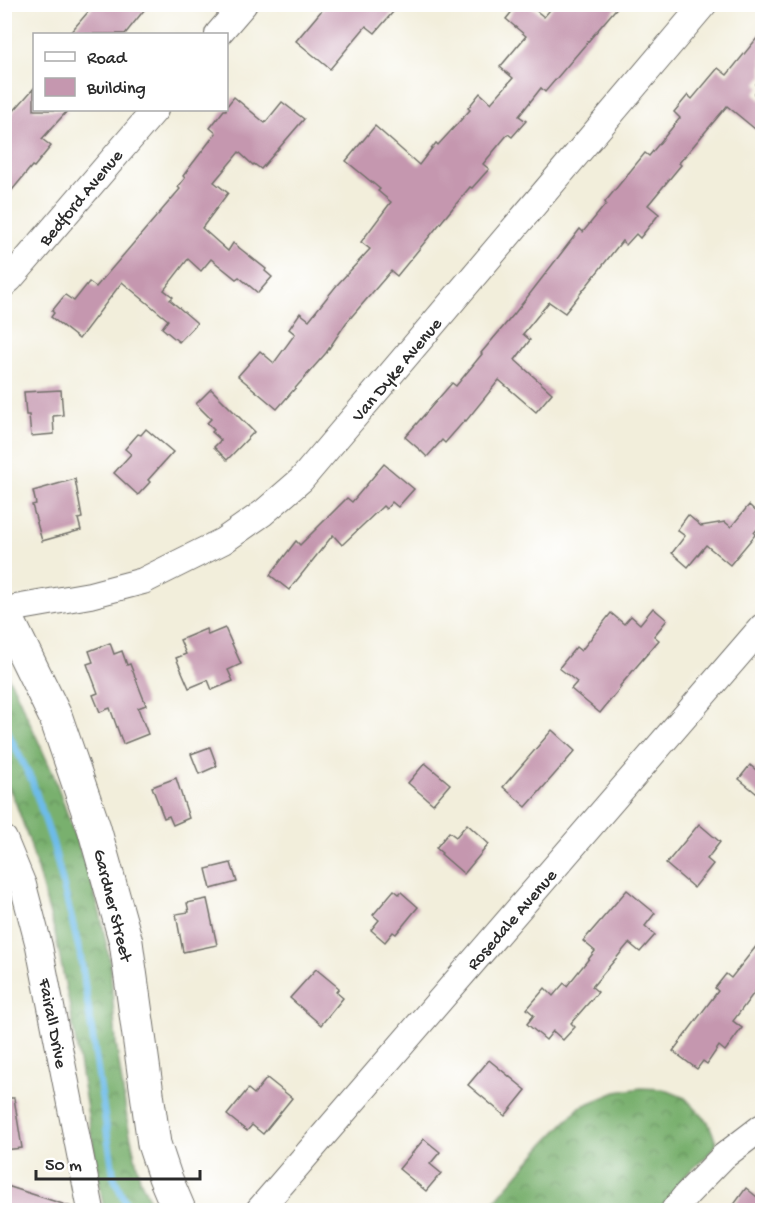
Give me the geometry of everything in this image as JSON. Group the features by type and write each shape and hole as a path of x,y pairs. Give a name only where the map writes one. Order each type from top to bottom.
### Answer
{"street":[{"path":"220,33 244,4"},
{"name":"Van Dyke Avenue","path":"4,611 90,595 143,580 223,541 263,513 301,480 704,4"},
{"name":"Bedford Avenue","path":"4,284 154,111"},
{"name":"Gardner Street","path":"4,611 56,718 94,828 126,942 154,1144 178,1210"},
{"name":"Rosedale Avenue","path":"259,1210 762,627"},
{"name":"Fairall Drive","path":"4,839 23,885 39,946 91,1210"},
{"path":"674,1210 723,1156 762,1127"}],"green space":[{"path":"5,672 53,774 90,878 101,917 110,963 116,1043 128,1125 140,1179 154,1210 104,1210 55,933 29,840 5,780"},
{"path":"641,1088 663,1089 685,1098 708,1122 717,1144 688,1173 659,1210 487,1210 544,1144 580,1107 616,1092"}],"building":[{"path":"95,4 149,4 126,33 70,33"},
{"path":"327,4 384,4 393,12 375,33 366,26 330,69 296,41"},
{"path":"518,4 528,4 544,17 555,4 620,4 545,92 541,88 519,116 526,121 512,137 508,134 483,164 489,169 472,188 470,187 397,276 391,271 346,323 326,353 277,409 238,376 260,351 274,363 295,334 289,329 300,313 309,320 370,249 361,242 391,202 378,191 380,189 346,161 375,126 419,165 436,143 438,145 470,110 468,108 480,93 491,103 513,78 500,67 526,36 506,19"},
{"path":"762,32 762,76 756,84 760,87 754,94 762,101 762,120 755,129 727,106 679,163 681,165 648,205 659,214 640,238 636,234 626,245 622,241 565,313 549,302 523,334 530,340 515,360 552,393 536,412 499,380 466,421 445,443 442,440 427,457 405,437 452,383 456,386 580,229 583,232 645,153 649,156 680,118 674,112 688,95 692,99 718,68 727,75"},
{"path":"33,89 33,111 67,111 42,139 51,146 4,200 4,122"},
{"path":"234,97 265,123 282,102 304,119 261,169 239,152 214,182 228,193 202,228 228,251 233,243 266,269 265,271 272,277 258,293 239,277 236,279 211,259 201,271 188,259 164,290 173,297 170,300 197,323 179,342 162,328 168,320 122,282 79,339 51,317 54,313 52,311 65,295 74,301 89,282 96,287 180,189 178,187 185,178 183,176 216,133 210,128 223,111 228,111 228,104"},
{"path":"211,389 254,432 227,460 214,447 221,440 212,432 214,430 207,423 211,419 196,404"},
{"path":"61,390 63,415 53,416 54,434 31,436 24,392"},
{"path":"146,429 173,452 138,495 114,473 131,454 125,449 138,434 141,435"},
{"path":"384,464 414,489 398,507 392,502 386,509 383,506 342,545 333,535 289,590 270,575 296,541 300,545 347,498 352,502"},
{"path":"75,479 82,518 78,519 81,530 42,541 32,505 36,504 33,491"},
{"path":"749,505 762,517 762,523 730,565 706,545 688,567 672,553 685,536 677,530 688,515 701,526 725,522 731,527"},
{"path":"653,608 667,620 654,636 659,640 600,713 571,689 577,682 559,668 576,647 581,651 611,613 624,624 631,616 640,624"},
{"path":"225,628 241,664 228,670 233,681 212,690 208,680 189,688 176,658 186,654 180,640 206,629 208,635"},
{"path":"110,643 114,654 122,651 127,665 130,664 146,705 138,708 148,734 123,744 110,708 100,712 93,695 98,693 87,664 93,662 89,651"},
{"path":"552,730 575,751 526,807 503,787"},
{"path":"210,747 217,766 199,774 191,754"},
{"path":"425,763 450,784 433,804 408,783"},
{"path":"750,765 762,775 762,798 739,779"},
{"path":"176,778 189,818 173,825 169,816 164,818 152,787"},
{"path":"467,824 489,844 464,874 436,848 449,832 456,837"},
{"path":"699,824 720,842 707,859 713,864 694,888 666,864"},
{"path":"231,863 237,882 211,889 206,869"},
{"path":"394,890 399,894 401,892 418,907 396,934 393,932 385,942 371,930 379,920 373,915"},
{"path":"627,890 655,913 645,926 655,935 640,952 629,943 592,987 598,992 571,1023 575,1027 563,1040 553,1031 546,1040 527,1024 534,1015 527,1009 545,988 553,996 564,983 567,986 595,951 583,941"},
{"path":"207,899 217,945 183,952 176,914 189,912 187,903"},
{"path":"762,939 762,982 733,1021 742,1028 725,1051 719,1046 707,1064 703,1061 697,1069 673,1051 718,991 715,988 726,974 731,978"},
{"path":"316,969 339,988 336,992 343,998 321,1025 290,998"},
{"path":"489,1060 526,1090 505,1116 468,1085"},
{"path":"267,1078 292,1098 263,1134 252,1125 247,1131 227,1115 248,1089 254,1094"},
{"path":"4,1098 14,1098 22,1148 4,1150"},
{"path":"424,1139 440,1152 430,1164 441,1173 426,1191 399,1169"},
{"path":"4,1185 72,1207 71,1210 4,1210"},
{"path":"746,1188 762,1201 762,1210 730,1210"}],"waterway":[{"path":"4,725 32,781 53,844 80,953 114,1178 129,1210"}]}
